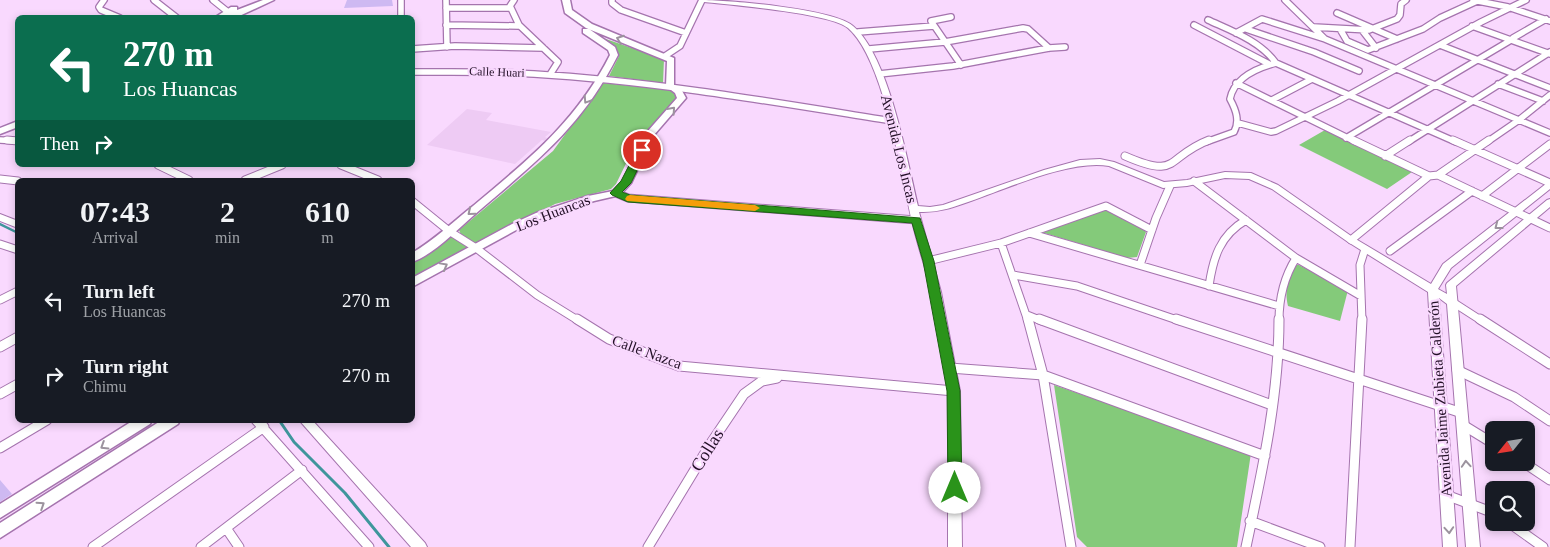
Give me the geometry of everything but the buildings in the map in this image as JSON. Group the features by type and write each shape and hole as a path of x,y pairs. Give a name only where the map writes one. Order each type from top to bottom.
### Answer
{"main road":[{"path":"228,15 257,0"},
{"path":"228,15 270,0"},
{"path":"564,2 568,11 589,26 671,60 670,86 678,91 682,98 650,134 626,183 616,193"},
{"path":"415,256 449,231 519,173 563,133 602,78 613,57 612,49 562,13 564,2"},
{"path":"0,131 15,125"},
{"path":"0,138 15,131"},
{"name":"Los Huancas","path":"415,281 540,215 592,198 616,193"},
{"path":"0,512 140,423"},
{"path":"0,531 168,423"}],"street":[{"path":"104,0 99,8 113,15"},
{"path":"154,0 173,15"},
{"path":"213,0 228,15"},
{"path":"401,0 401,15"},
{"path":"446,0 447,47"},
{"path":"510,8 514,0"},
{"path":"612,0 615,7 629,14 686,33"},
{"path":"665,56 680,46 703,0"},
{"name":"Avenida Los Incas","path":"703,0 822,16 838,20 858,32 869,49 879,74 928,261 950,368 954,391 956,547"},
{"path":"1285,0 1325,39"},
{"path":"1314,27 1374,29 1397,18 1400,15 1401,4 1406,0"},
{"path":"1236,33 1262,19 1367,53 1423,29 1474,0 1488,1 1548,19"},
{"path":"1238,123 1271,132 1306,118 1473,25 1526,0"},
{"path":"446,8 510,8"},
{"path":"510,8 524,33 553,54 558,62 551,73"},
{"path":"1337,14 1397,39"},
{"path":"951,17 931,21 960,65"},
{"path":"1346,138 1548,19"},
{"path":"1208,20 1236,33 1272,56 1272,64"},
{"path":"446,25 519,26"},
{"path":"1194,25 1272,64 1312,79 1550,184"},
{"path":"1473,25 1550,53"},
{"path":"858,32 934,26"},
{"path":"869,49 945,42 1023,28 1028,28 1049,48"},
{"path":"1246,29 1314,52 1359,71"},
{"path":"1340,29 1346,41 1396,69 1550,133"},
{"path":"1362,30 1376,48"},
{"path":"1440,45 1550,88"},
{"path":"879,74 960,65 1065,46"},
{"path":"415,49 447,47 543,48"},
{"path":"1385,156 1550,53"},
{"path":"1125,156 1154,168 1165,167 1174,163 1194,148 1234,132 1238,123 1236,108 1230,99 1232,90 1236,83 1272,64"},
{"name":"Calle Huari","path":"415,72 456,70 551,73 602,78 670,86 892,121"},
{"path":"1272,100 1312,79"},
{"path":"1236,83 1346,138 1429,176 1438,175 1518,120 1550,95"},
{"path":"1498,84 1543,101"},
{"path":"0,138 15,141"},
{"path":"1482,196 1550,144"},
{"path":"914,209 934,210 1047,172 1090,162 1111,164 1156,184 1170,186 1225,175 1244,175 1259,179 1275,187 1351,240 1433,289 1550,364"},
{"path":"162,167 184,178"},
{"path":"250,178 277,167"},
{"path":"346,167 373,178"},
{"path":"1438,175 1550,228"},
{"path":"1351,240 1429,176"},
{"path":"0,179 15,180"},
{"path":"1194,181 1296,258 1361,296"},
{"name":"Avenida Jaime Zubieta Calderón","path":"1450,547 1433,289 1447,266 1550,184"},
{"path":"1140,265 1170,186"},
{"path":"1390,250 1472,191"},
{"name":"Los Huancas","path":"616,193 628,198 916,220"},
{"name":"Avenida Jaime Zubieta Calderón","path":"1473,547 1451,285 1550,202"},
{"name":"Calle Nazca","path":"415,203 449,231 476,248 537,295 609,339 643,354 679,366 954,391"},
{"path":"928,261 1001,242 1106,206 1152,230"},
{"path":"0,217 15,224"},
{"path":"1209,286 1213,262 1219,243 1227,232 1246,220"},
{"path":"1029,233 1279,306"},
{"path":"1001,242 1027,316 1043,375 1073,544"},
{"path":"0,244 15,249"},
{"path":"1350,547 1362,330 1360,265 1365,249"},
{"path":"1246,547 1265,456 1272,405 1278,354 1279,306 1286,274 1296,258"},
{"path":"1012,276 1077,286 1278,354 1440,405 1485,437"},
{"path":"0,300 15,292"},
{"path":"1027,316 1272,405"},
{"path":"0,347 15,339"},
{"path":"950,368 1043,375 1265,456"},
{"path":"1457,370 1514,397 1550,421"},
{"name":"Collas","path":"648,547 711,443 744,394 762,381 786,376"},
{"path":"0,394 15,386"},
{"path":"0,448 42,423"},
{"path":"93,547 260,423 368,547"},
{"path":"308,423 420,547"},
{"path":"201,547 302,470"},
{"path":"1535,470 1550,480"},
{"path":"1446,495 1485,509"},
{"path":"1250,521 1320,547"},
{"path":"226,528 240,547"},
{"path":"1521,531 1543,547"}],"shaded area":[{"path":"467,109 492,113 486,120 551,132 545,137 547,138 545,141 542,140 515,164 427,145"}],"green space":[{"path":"600,37 664,59 663,83 609,76 619,56"},
{"path":"604,83 672,90 676,96 676,99 636,143 616,184 611,189 555,204 479,244 470,242 465,238 459,230 553,151"},
{"path":"1325,130 1412,172 1387,189 1299,145"},
{"path":"1102,210 1108,210 1143,228 1146,232 1137,257 1127,258 1041,232"},
{"path":"451,234 473,252 415,282 415,260"},
{"path":"1296,265 1348,290 1340,321 1288,306 1286,295 1291,275"},
{"path":"1054,385 1251,453 1237,547 1087,547 1077,537"}],"waterway":[{"path":"0,224 15,232"},
{"path":"281,423 294,442 345,493 389,547"}],"slow traffic":[{"path":"630,199 755,208"}],"route":[{"path":"642,150 626,183 616,193 628,198 916,220 928,261 954,391 955,488"}]}
